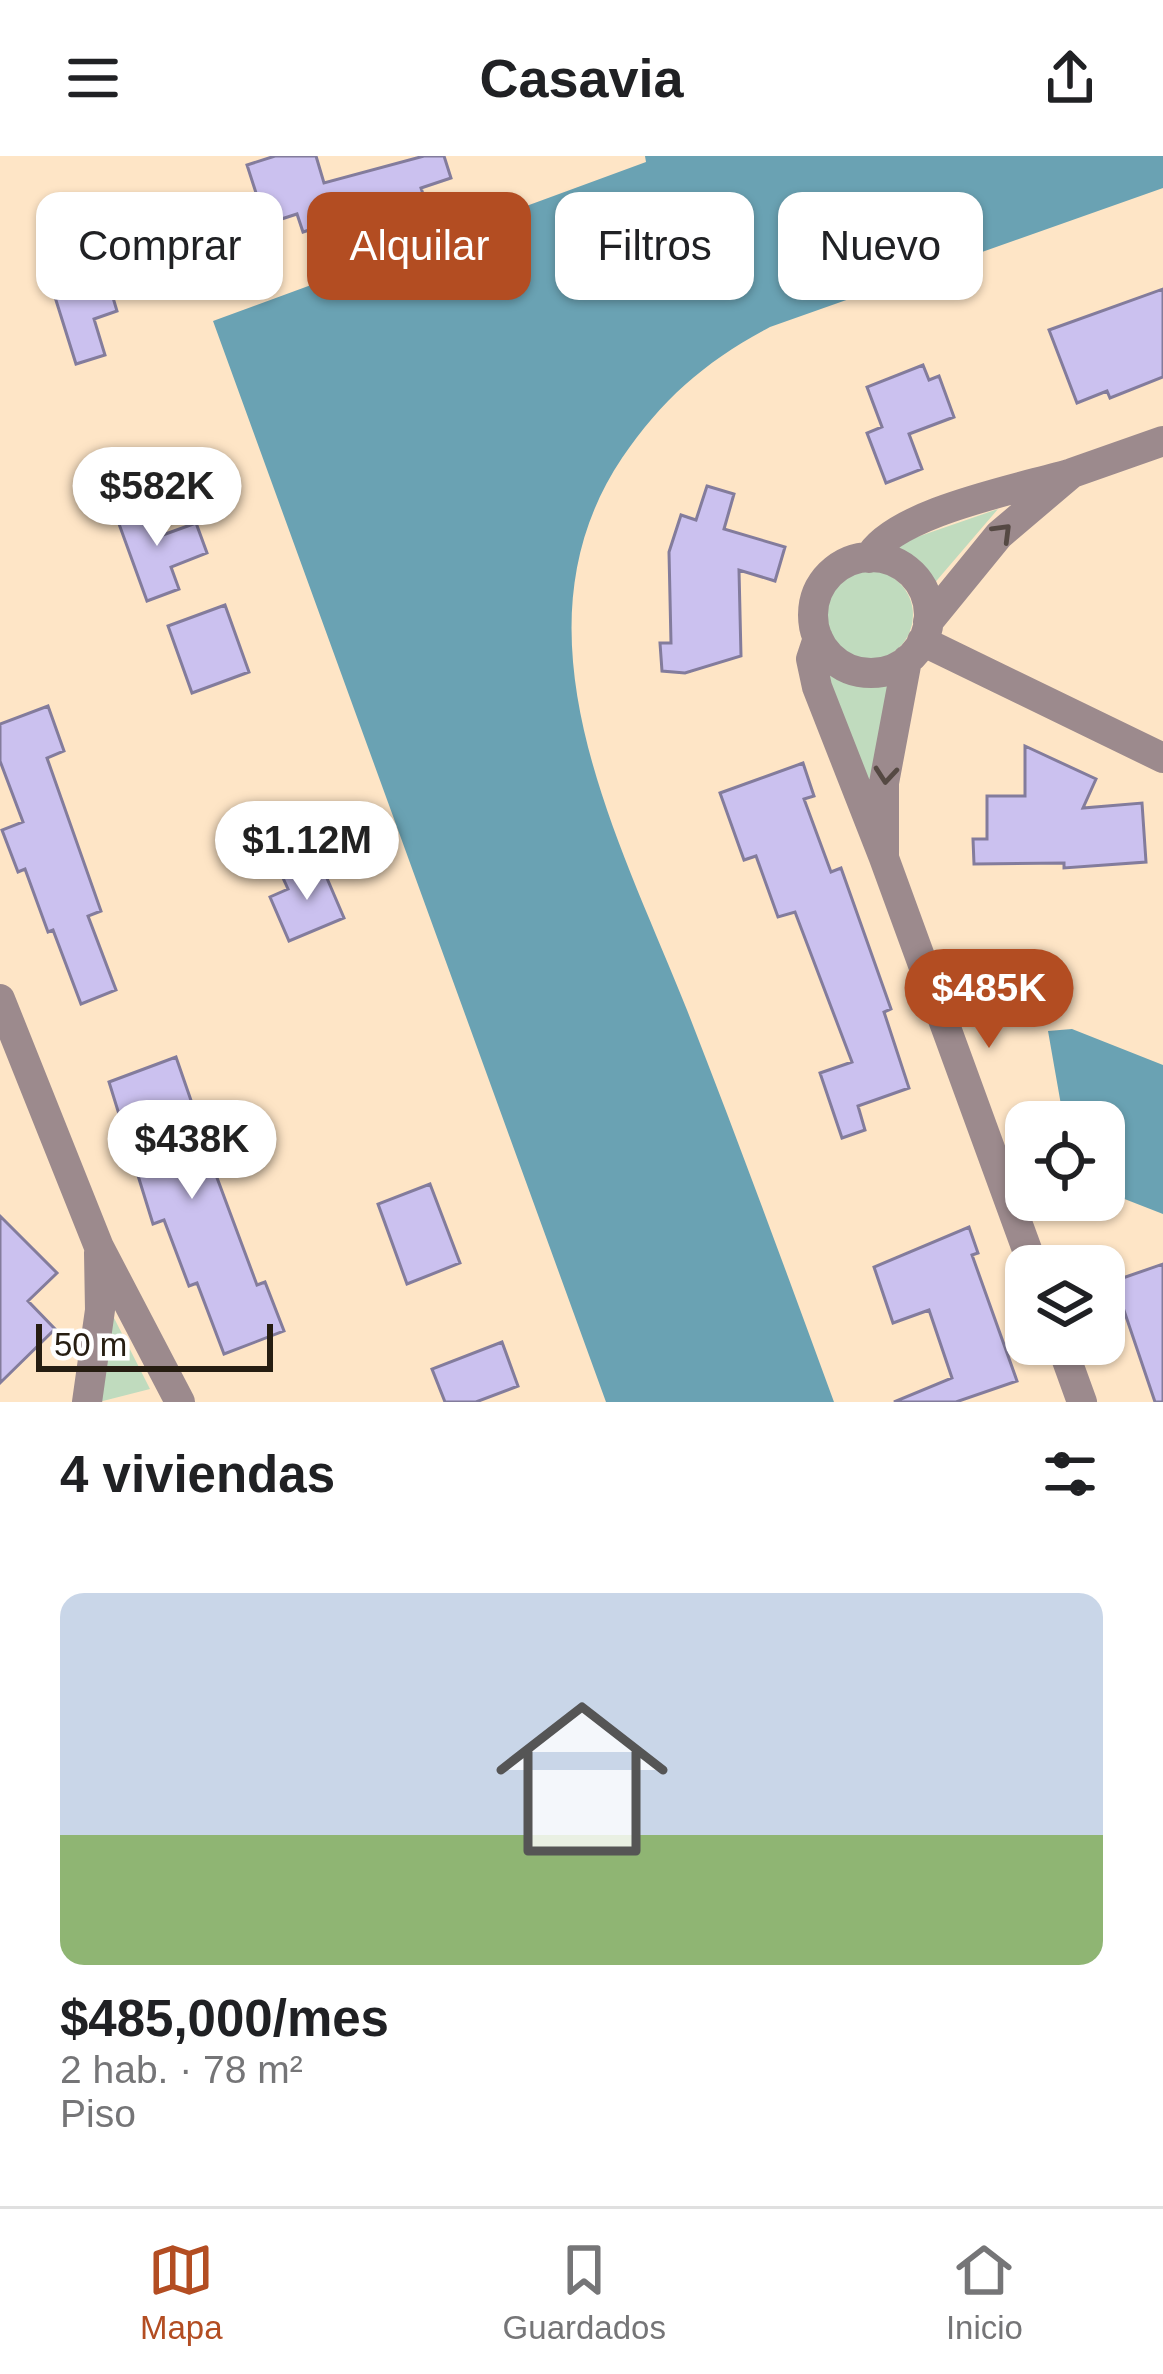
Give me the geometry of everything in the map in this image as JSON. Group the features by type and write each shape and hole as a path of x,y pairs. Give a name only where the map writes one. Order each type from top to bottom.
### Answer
{"street":[{"path":"869,558 892,534 938,513 1163,440"},
{"path":"884,858 884,783 919,641 924,592 900,565 869,558 845,563 818,589 813,608 818,638 834,661 851,670 890,670 919,641 999,535 1072,473"},
{"path":"818,638 811,659 817,687 1025,1245"},
{"path":"919,641 1163,758"},
{"path":"0,999 99,1247 180,1402"},
{"path":"87,1402 100,1310 99,1247"},
{"path":"1069,1365 1082,1402"}],"green space":[{"path":"998,509 932,586 923,565 891,546"},
{"path":"868,570 900,583 913,615 900,647 868,660 836,647 823,615 836,583"},
{"path":"828,675 863,685 888,682 874,782 866,784"},
{"path":"112,1314 150,1389 99,1402"}],"water":[{"path":"645,156 1163,156 1163,188 983,252 983,192 778,192 778,300 846,300 770,327 687,383 622,458 588,525 573,594 573,664 585,735 632,876 834,1402 606,1402 213,321 270,300 283,300 283,295 307,286 307,300 531,300 531,204 555,195 555,300 754,300 754,192 564,192 646,162"},
{"path":"1072,1029 1163,1065 1163,1214 1125,1199 1125,1101 1060,1101 1048,1031"}],"building":[{"path":"275,156 316,156 324,183 424,156 444,156 451,178 421,188 422,192 307,192 307,231 303,232 297,214 283,219 283,192 256,192 247,165"},
{"path":"1163,289 1163,377 1110,398 1107,391 1077,403 1049,330"},
{"path":"56,300 114,300 117,311 94,319 105,355 76,364"},
{"path":"923,365 929,380 939,376 954,417 909,434 922,469 886,483 867,433 882,427 867,387"},
{"path":"707,486 734,494 724,529 785,547 775,581 739,570 741,656 685,673 662,671 660,643 671,643 669,552 681,515 696,520"},
{"path":"147,502 160,536 196,523 207,553 171,567 179,589 147,601 115,513"},
{"path":"225,605 249,672 192,693 168,626"},
{"path":"48,706 64,751 47,758 101,911 88,916 116,990 81,1004 53,930 48,932 25,869 18,872 2,830 23,822 0,761 0,724"},
{"path":"1025,746 1096,779 1083,808 1142,803 1146,862 1064,868 1064,863 974,864 973,839 987,839 987,796 1025,796"},
{"path":"803,763 814,796 804,799 831,872 841,868 891,1009 884,1012 909,1088 858,1106 865,1130 842,1138 820,1073 852,1062 795,912 778,917 756,856 744,860 720,793"},
{"path":"320,862 344,918 289,941 270,897 288,889 283,878"},
{"path":"176,1057 205,1141 213,1138 223,1163 213,1167 257,1285 265,1282 284,1331 224,1354 197,1283 189,1286 164,1220 153,1224 109,1082"},
{"path":"430,1184 460,1263 407,1284 378,1204"},
{"path":"0,1216 57,1273 28,1301 55,1329 0,1383"},
{"path":"969,1227 978,1253 972,1255 1005,1347 1005,1365 1011,1365 1017,1381 956,1402 894,1402 952,1378 929,1310 893,1323 874,1267"},
{"path":"1163,1264 1163,1402 1155,1402 1125,1313 1125,1277"},
{"path":"502,1342 518,1386 476,1402 445,1402 432,1369"}]}
